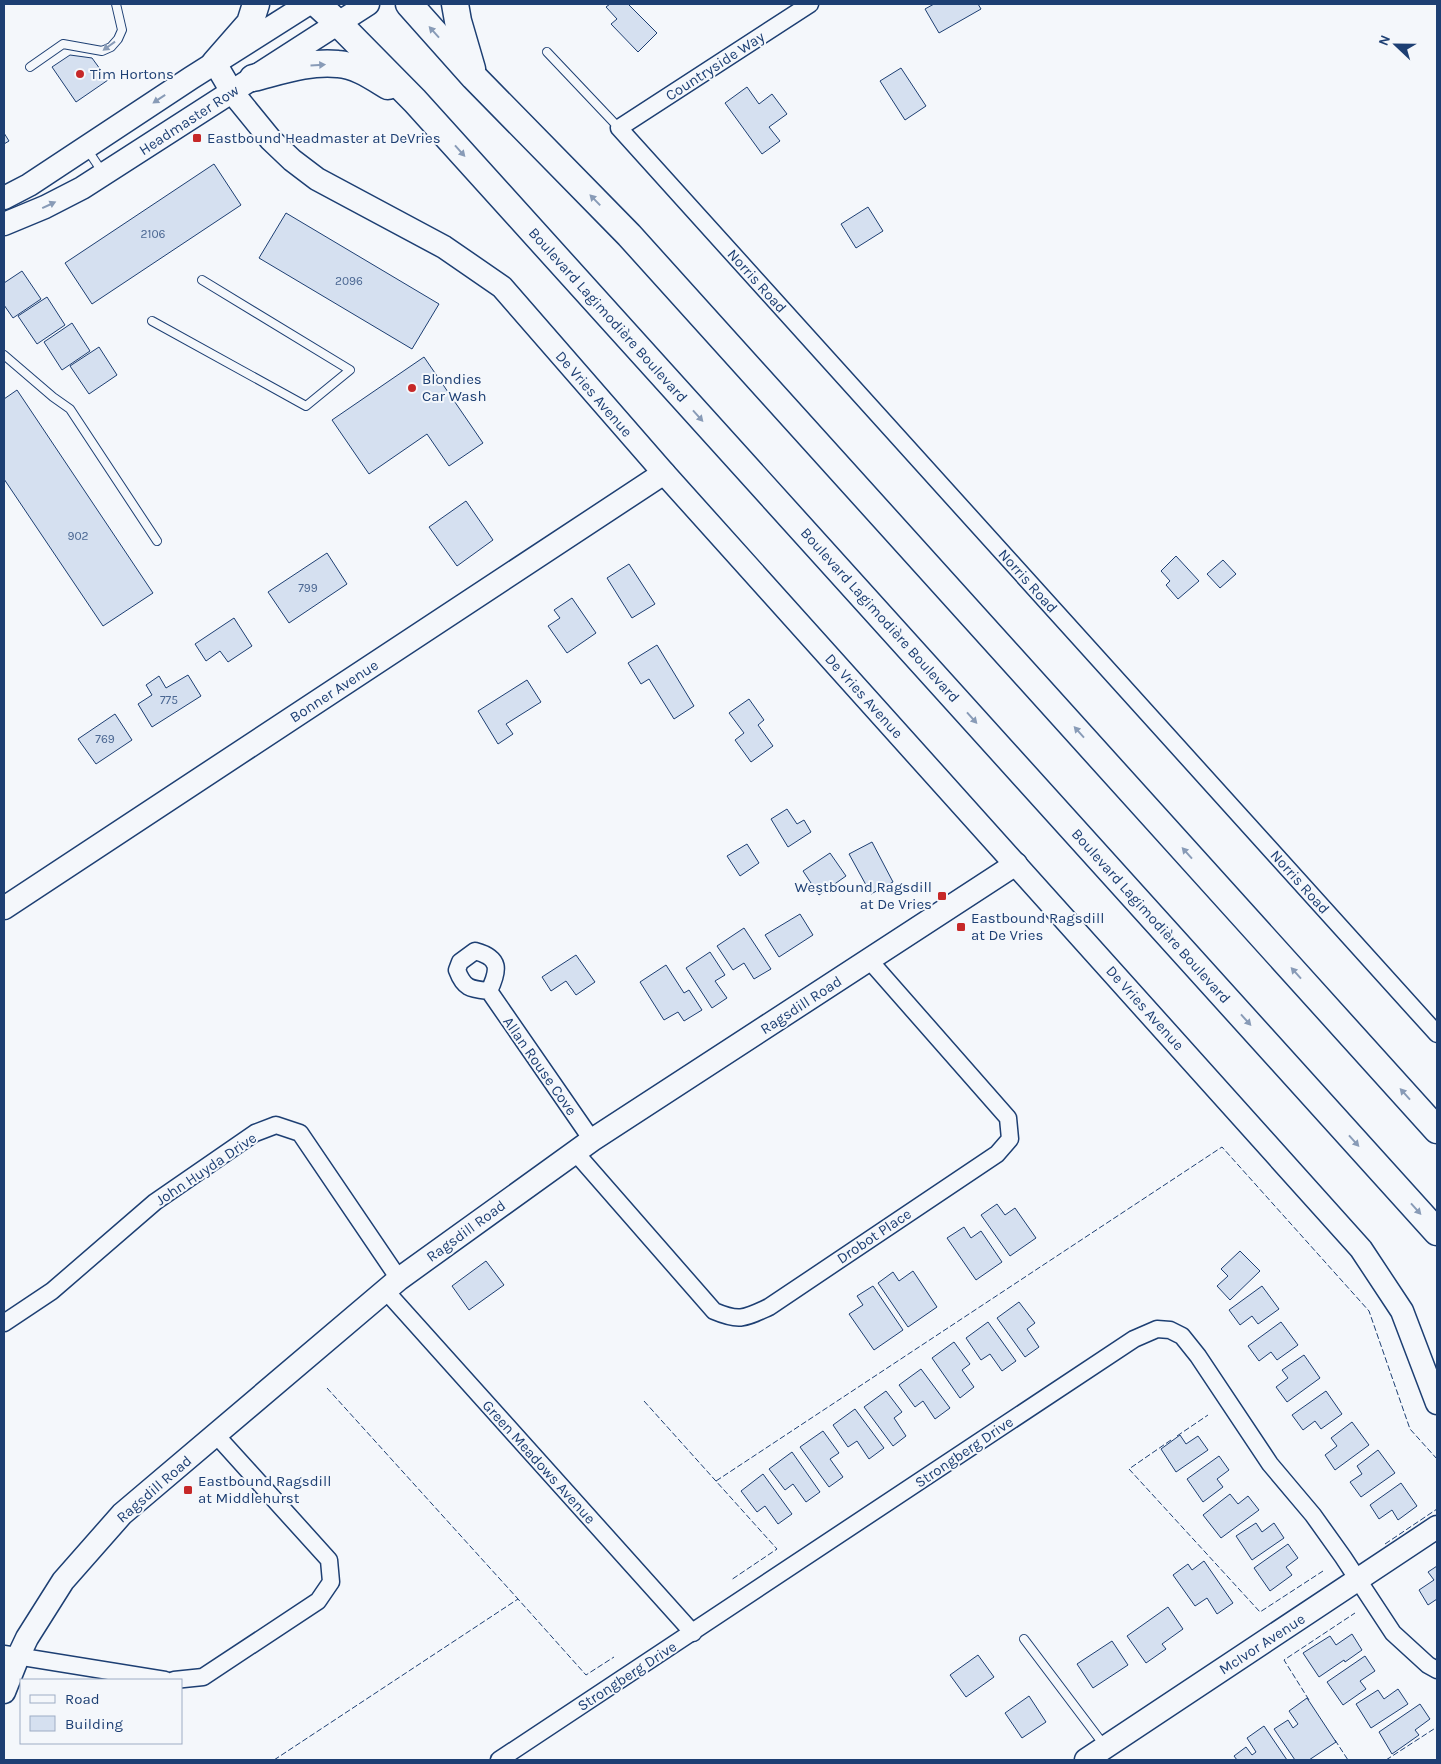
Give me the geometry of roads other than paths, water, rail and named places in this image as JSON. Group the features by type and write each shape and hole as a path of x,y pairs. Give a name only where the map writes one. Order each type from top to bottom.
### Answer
{"main road":[{"path":"215,64 250,23 256,4"},
{"name":"Boulevard Lagimodière Boulevard","path":"316,4 339,24 415,101 1437,1232"},
{"path":"408,4 474,77 636,242 1437,1130"},
{"path":"454,4 474,77"},
{"path":"253,78 302,65 339,64 364,71 415,101"}],"street":[{"path":"4,198 29,185 308,4"},
{"name":"Headmaster Row","path":"4,224 60,200 104,175 368,4"},
{"name":"Countryside Way","path":"619,128 810,4"},
{"name":"De Vries Avenue","path":"215,64 232,92 271,140 297,164 317,178 444,247 502,287 664,473 1361,1248 1402,1311 1437,1403"},
{"name":"Norris Road","path":"619,128 1437,1034"},
{"name":"Bonner Avenue","path":"4,908 664,473"},
{"name":"Ragsdill Road","path":"4,1692 11,1656 27,1638 63,1581 122,1514 392,1285 583,1146 1016,864"},
{"name":"Drobot Place","path":"583,1146 714,1311 732,1318 748,1317 769,1307 997,1154 1010,1139 1008,1118 870,960"},
{"name":"Allan Rouse Cove","path":"489,991 583,1146"},
{"name":"John Huyda Drive","path":"4,1323 52,1291 155,1202 255,1134 276,1125 300,1133 392,1285"},
{"name":"Green Meadows Avenue","path":"392,1285 693,1633"},
{"name":"Strongberg Drive","path":"499,1760 1134,1339 1157,1329 1170,1330 1182,1336 1198,1356 1270,1464 1313,1515 1343,1557 1393,1633 1428,1665 1437,1670"},
{"path":"181,1679 203,1676 318,1601 331,1582 329,1560 216,1435"},
{"name":"McIvor Avenue","path":"1086,1760 1437,1527"},
{"path":"11,1656 159,1679"}],"lane":[{"path":"30,67 63,44 102,51 111,46 122,30 116,4"},
{"path":"547,52 619,128"},
{"path":"86,148 104,175"},
{"path":"152,321 306,406 350,370 202,280"},
{"path":"4,355 70,409 157,541"},
{"path":"1024,1639 1106,1747"}],"place":[{"name":"Tim Hortons","path":"80,74"},
{"name":"Eastbound Headmaster at DeVries","path":"197,138"},
{"name":"Blondies Car Wash","path":"412,388"},
{"name":"Westbound Ragsdill at De Vries","path":"942,896"},
{"name":"Eastbound Ragsdill at De Vries","path":"961,927"},
{"name":"Eastbound Ragsdill at Middlehurst","path":"188,1490"}]}
